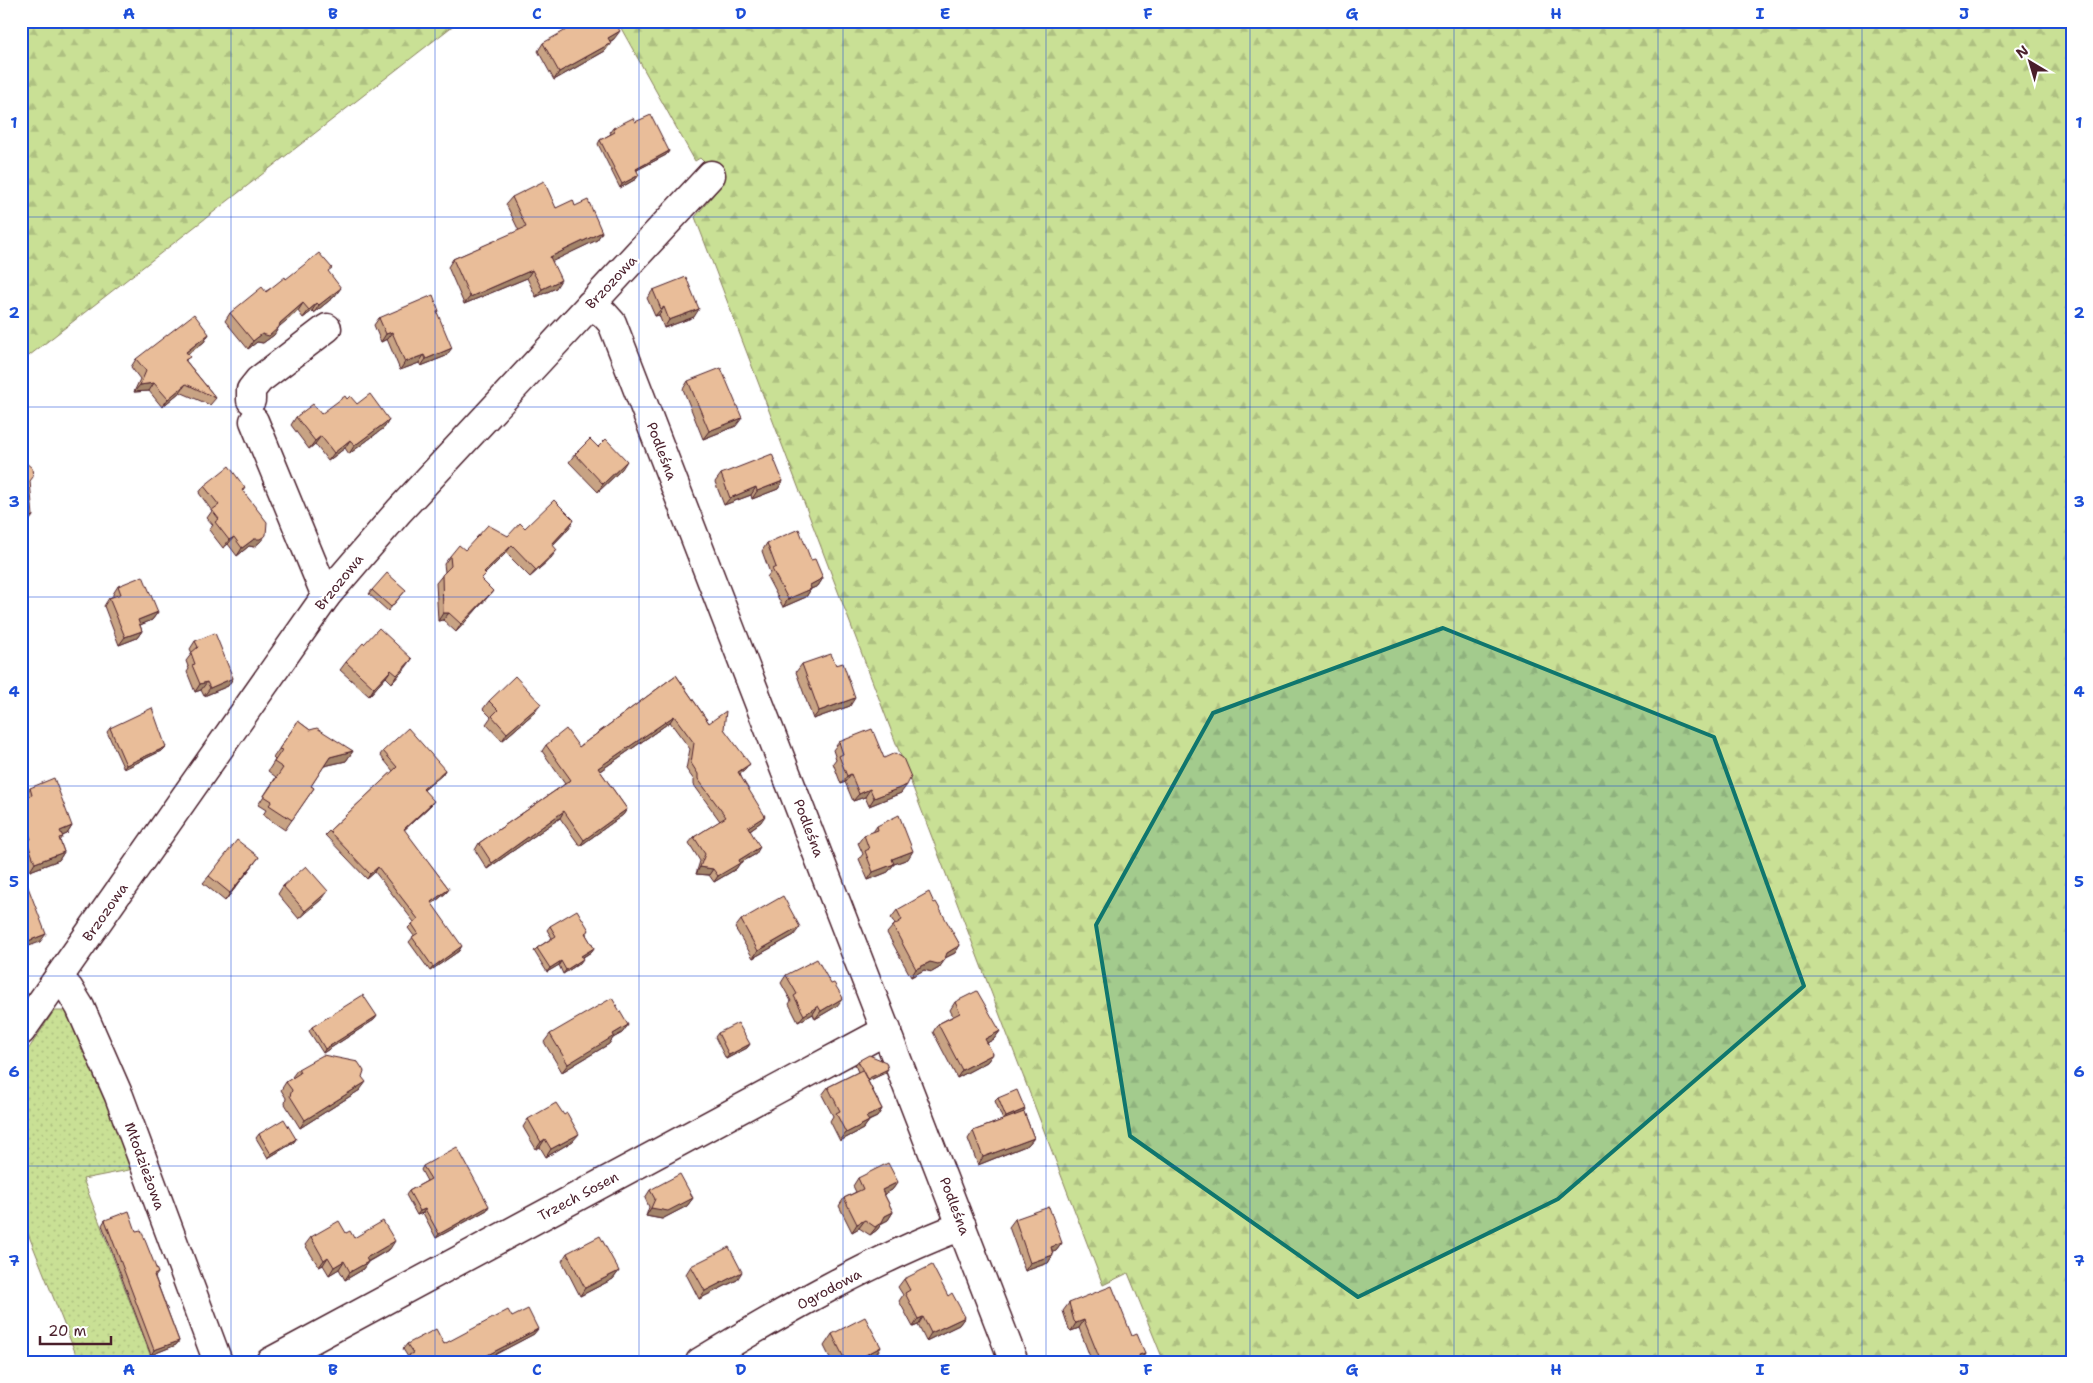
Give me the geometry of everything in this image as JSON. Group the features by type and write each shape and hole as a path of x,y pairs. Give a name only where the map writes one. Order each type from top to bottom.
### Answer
{"street":[{"name":"Brzozowa","path":"21,1031 326,596 399,511 711,175"},
{"name":"Podleśna","path":"590,305 604,314 612,323 1014,1362"},
{"path":"326,596 252,411 251,390 259,380 327,328"},
{"name":"Młodzieżowa","path":"59,978 69,989 80,1007 119,1096 218,1362"},
{"name":"Trzech Sosen","path":"270,1362 887,1030"},
{"name":"Ogrodowa","path":"700,1362 760,1325 888,1258 962,1226"}],"highlighted area":[{"path":"1443,628 1714,737 1804,986 1558,1199 1358,1297 1130,1136 1096,925 1213,713"}],"green space":[{"path":"21,21 459,21 21,362"},
{"path":"617,21 2072,21 2072,1357 2067,1362 1164,1362 1128,1273 1103,1285 695,217 724,182 700,158 695,161"},
{"path":"54,1011 70,1011 134,1169 83,1179 153,1362 79,1362 21,1216 21,1060"}],"building":[{"path":"582,21 614,21 620,31 608,38 611,43 559,72 543,43"},
{"path":"651,115 669,151 636,169 639,175 622,184 600,140 615,132 613,128 633,118 635,122"},
{"path":"544,181 556,208 573,200 575,206 588,200 602,232 550,257 561,280 542,289 532,270 470,297 453,259 526,227 512,197"},
{"path":"319,253 332,268 328,271 341,288 319,305 317,303 309,310 303,303 280,323 279,327 269,336 262,334 253,341 230,313 262,287 266,292"},
{"path":"686,277 699,309 669,320 664,307 661,309 653,290"},
{"path":"433,295 439,311 437,312 452,348 426,359 424,355 405,362 392,332 386,334 379,318"},
{"path":"194,314 209,334 186,352 190,357 185,360 216,398 186,384 168,399 154,383 140,385 146,371 136,359"},
{"path":"721,368 742,418 709,431 688,381"},
{"path":"370,394 389,420 354,446 350,440 334,453 321,436 315,441 296,417 313,404 321,414 345,396 347,399 350,396 357,404"},
{"path":"590,439 598,447 606,439 627,461 603,484 575,454"},
{"path":"772,454 783,481 757,491 756,487 730,498 721,474"},
{"path":"21,462 25,462 32,468 33,477 30,481 33,516 21,517"},
{"path":"229,466 245,488 242,490 267,522 266,535 260,539 254,539 242,548 234,537 229,540 215,522 219,519 212,510 219,505 204,486"},
{"path":"554,500 574,520 552,544 557,550 536,570 512,545 484,572 486,574 481,579 493,591 461,624 449,613 443,613 442,575 451,566 450,556 459,545 465,550 488,525 508,536 520,523 525,528"},
{"path":"799,529 811,560 815,559 823,578 810,585 811,589 788,599 772,569 776,567 767,543"},
{"path":"387,573 406,590 391,607 372,590"},
{"path":"143,576 158,612 138,620 142,631 125,637 109,598 121,594 118,586"},
{"path":"379,628 412,659 397,675 391,670 374,688 346,662"},
{"path":"215,633 233,678 210,688 207,682 200,684 192,665 195,664 191,653 198,647 195,641"},
{"path":"831,654 836,665 843,663 855,698 819,711 802,664"},
{"path":"676,675 709,723 726,711 724,729 750,764 738,772 765,816 748,827 760,847 739,860 740,863 718,876 713,869 700,867 705,854 694,837 726,817 698,779 698,774 691,763 694,743 674,716 598,768 627,809 584,840 564,811 492,863 479,843 571,780 546,745 566,729 579,747"},
{"path":"515,676 541,704 507,733 492,716 498,710 489,701"},
{"path":"152,708 166,747 126,765 110,728"},
{"path":"298,721 310,730 317,728 353,751 330,757 311,786 314,788 292,820 269,805 272,801 264,796 283,768 274,762 282,750 279,749"},
{"path":"408,728 445,770 423,789 434,801 404,829 449,889 431,902 462,946 433,967 412,937 418,933 412,924 418,919 378,867 370,874 329,831 397,767 383,751"},
{"path":"872,729 884,758 895,753 903,758 911,777 907,785 874,798 870,789 859,794 851,774 847,776 839,756 843,754 839,742"},
{"path":"54,778 72,826 60,831 63,837 59,838 64,852 35,863 27,841 31,839 21,814 21,799 32,795 30,788"},
{"path":"899,815 913,851 892,859 894,864 873,872 865,851 869,849 864,835 878,830 877,826"},
{"path":"237,840 259,857 230,893 209,876"},
{"path":"306,866 328,891 305,911 283,886"},
{"path":"23,874 46,934 23,943 21,937 21,875"},
{"path":"929,892 960,945 947,953 944,961 938,964 930,962 916,969 893,926 902,920 897,910"},
{"path":"783,896 800,927 758,951 741,920"},
{"path":"577,910 589,930 585,933 594,948 581,956 583,959 566,970 561,961 550,968 537,948 556,936 550,926"},
{"path":"817,959 831,984 834,983 843,998 821,1011 818,1006 804,1015 794,996 797,994 786,975"},
{"path":"977,991 1000,1031 985,1039 993,1054 962,1070 938,1024 960,1013 955,1002"},
{"path":"363,995 377,1016 325,1049 312,1027"},
{"path":"612,998 628,1025 613,1034 614,1036 568,1064 550,1034"},
{"path":"738,1023 750,1044 729,1055 718,1033"},
{"path":"323,1055 358,1062 364,1071 362,1077 366,1082 305,1120 290,1096 292,1090 286,1082 300,1073 298,1069"},
{"path":"869,1055 886,1062 888,1069 867,1079 858,1061"},
{"path":"862,1070 882,1109 866,1117 869,1121 846,1133 836,1113 840,1111 828,1087"},
{"path":"1017,1090 1025,1109 1006,1117 998,1098"},
{"path":"556,1103 564,1115 567,1113 579,1134 551,1149 545,1139 541,1142 528,1119"},
{"path":"1024,1112 1034,1138 983,1157 973,1131"},
{"path":"284,1119 296,1139 271,1154 259,1134"},
{"path":"457,1147 489,1206 439,1234 425,1209 420,1211 409,1191 431,1179 423,1166"},
{"path":"888,1163 898,1182 882,1190 893,1212 885,1216 882,1222 875,1227 865,1220 857,1224 844,1198 863,1189 858,1178"},
{"path":"680,1174 693,1198 668,1211 651,1208 655,1199 650,1190"},
{"path":"1049,1207 1062,1243 1051,1247 1053,1255 1030,1263 1015,1219"},
{"path":"129,1211 136,1231 141,1230 158,1273 154,1275 179,1341 154,1350 105,1220"},
{"path":"339,1221 346,1233 350,1231 354,1238 383,1221 395,1241 366,1258 368,1262 350,1272 344,1261 334,1267 328,1257 324,1260 311,1237"},
{"path":"600,1236 619,1271 585,1288 567,1253"},
{"path":"729,1247 742,1272 705,1291 691,1266"},
{"path":"932,1265 948,1296 952,1293 965,1317 931,1333 923,1317 918,1319 905,1293 910,1290 904,1279"},
{"path":"1112,1286 1132,1336 1137,1334 1145,1353 1139,1355 1141,1362 1101,1362 1084,1320 1076,1323 1074,1321 1069,1303"},
{"path":"528,1309 538,1329 474,1362 460,1362 459,1359 454,1362 412,1362 409,1355 413,1353 407,1344 436,1329 444,1344 508,1310 512,1317"},
{"path":"865,1317 881,1347 852,1362 846,1362 832,1334"},
{"path":"784,1356 787,1362 772,1362"}]}
